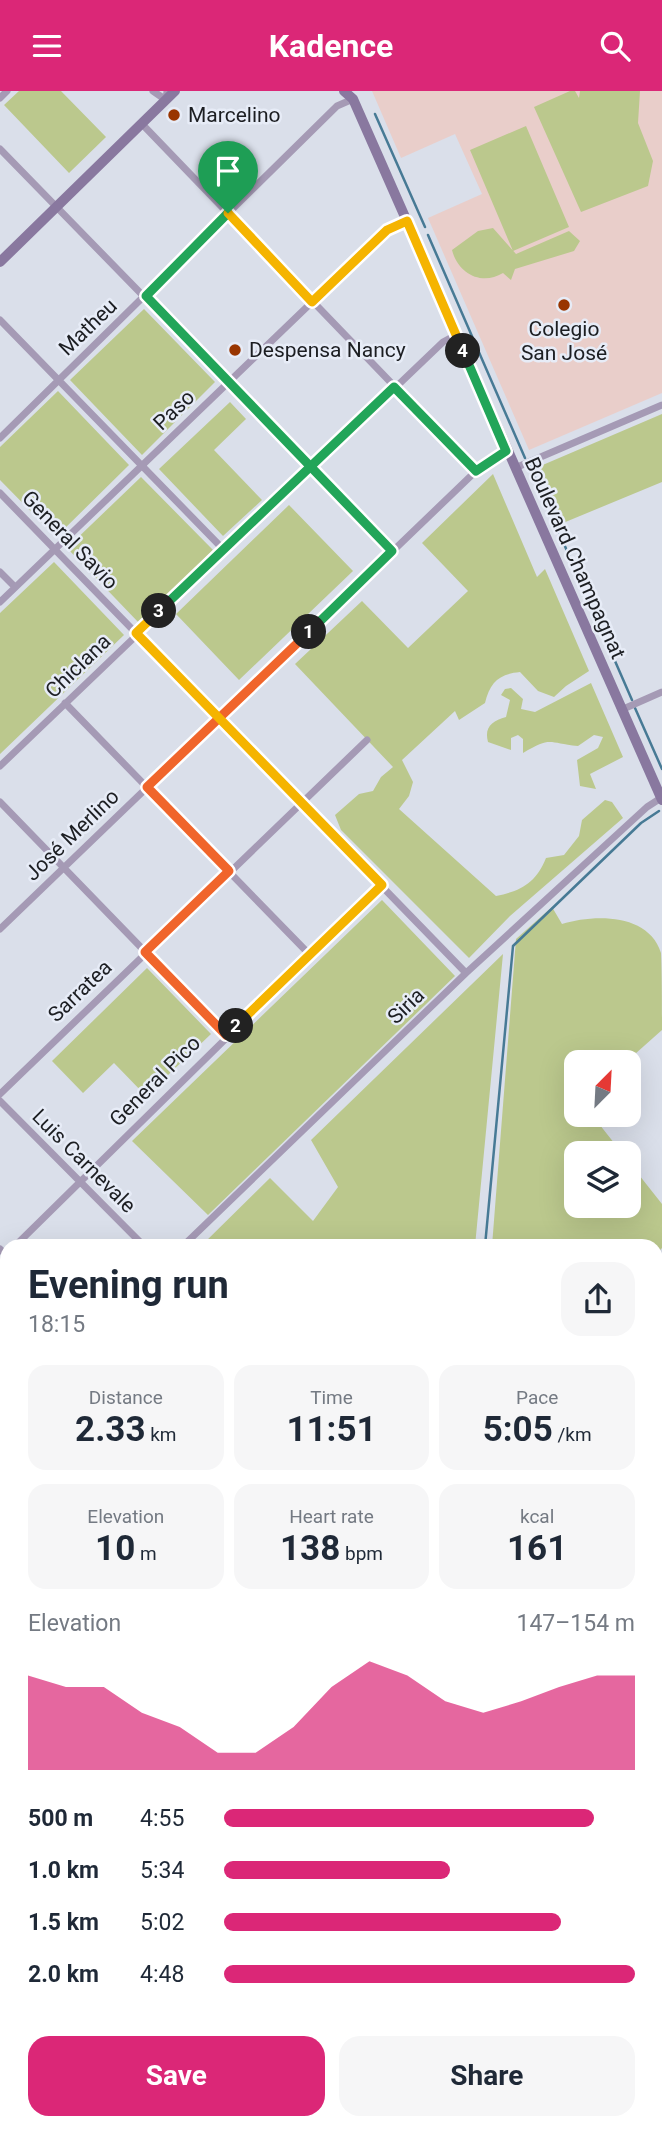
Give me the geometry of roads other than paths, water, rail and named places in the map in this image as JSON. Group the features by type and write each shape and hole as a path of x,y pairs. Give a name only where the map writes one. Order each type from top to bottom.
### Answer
{"main road":[{"path":"0,262 174,91"},
{"name":"Boulevard Champagnat","path":"344,91 353,95 506,451 662,799"}],"street":[{"path":"0,98 8,91"},
{"path":"153,91 167,95"},
{"name":"Matheu","path":"0,438 337,106 353,95"},
{"path":"142,124 476,471"},
{"path":"0,149 392,551"},
{"name":"Paso","path":"0,602 387,230 407,221"},
{"path":"0,320 223,549"},
{"name":"Chiclana","path":"0,766 310,466 443,342 456,335"},
{"path":"514,469 662,405"},
{"name":"José Merlino","path":"0,929 476,471 506,451"},
{"name":"General Savio","path":"0,493 466,973"},
{"path":"0,572 15,587"},
{"path":"621,711 662,692"},
{"path":"65,703 310,955"},
{"name":"Sarratea","path":"0,1094 367,740"},
{"name":"Siria","path":"190,1239 466,973 647,807 662,799"},
{"path":"0,802 226,1035"},
{"name":"General Pico","path":"22,1239 226,1035 382,885"},
{"name":"Luis Carnevale","path":"0,1101 137,1239"}],"waterway":[{"path":"375,114 425,227"},
{"path":"428,235 525,458"},
{"path":"530,466 632,700"},
{"path":"635,708 662,769"},
{"path":"486,1239 513,946 641,823 659,811"}],"place":[{"name":"Marcelino","path":"174,115"},
{"name":"Colegio San José","path":"564,305"},
{"name":"Despensa Nancy","path":"235,350"}]}
